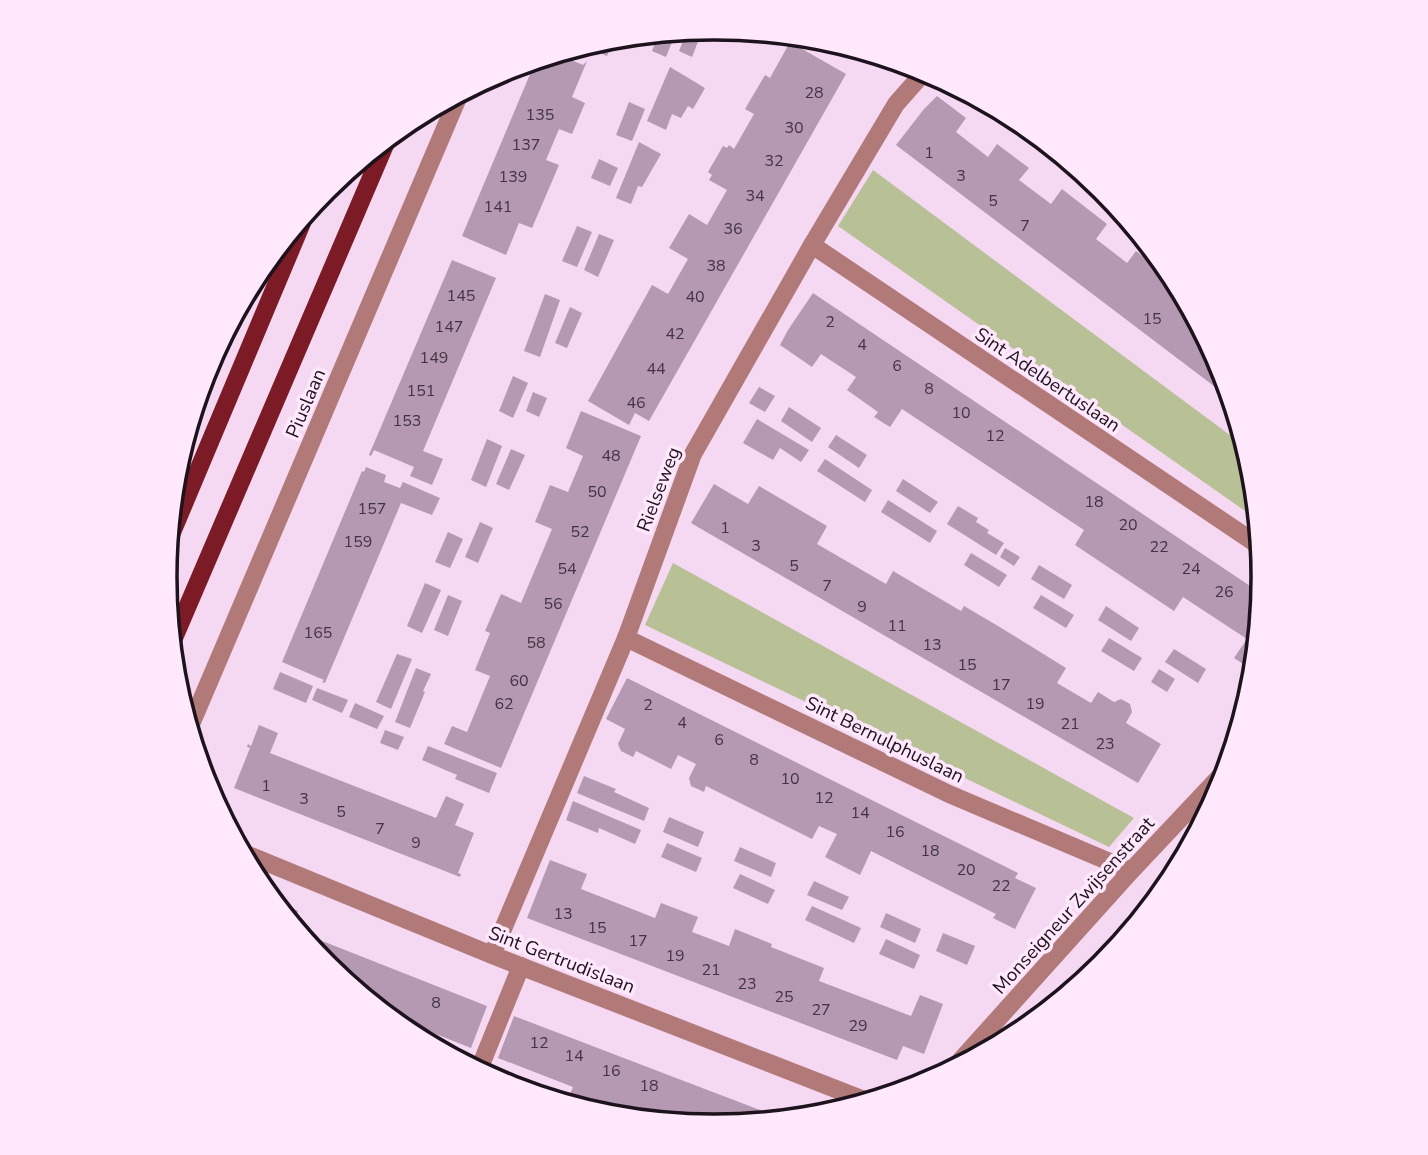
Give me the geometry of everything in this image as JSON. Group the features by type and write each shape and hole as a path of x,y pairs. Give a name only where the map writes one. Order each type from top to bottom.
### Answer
{"main road":[{"name":"Piuslaan","path":"179,626 380,157"},
{"path":"181,512 293,243"}],"street":[{"name":"Rielseweg","path":"492,955 626,638 692,454 896,104 918,80"},
{"name":"Piuslaan","path":"195,716 454,107"},
{"name":"Sint Adelbertuslaan","path":"812,245 1250,539"},
{"name":"Sint Bernulphuslaan","path":"626,638 949,794 1131,871"},
{"name":"Monseigneur Zwijsenstraat","path":"970,1050 1207,791"},
{"name":"Sint Gertrudislaan","path":"256,858 492,955 853,1096"},
{"path":"482,1062 521,966"}],"green space":[{"path":"873,170 1233,437 1247,513 838,226"},
{"path":"673,563 1134,818 1109,847 645,625"}],"building":[{"path":"699,40 692,57 679,51 683,41"},
{"path":"672,42 666,57 652,51 655,44"},
{"path":"788,46 800,48 846,74 649,421 635,413 629,425 588,401 652,285 668,294 688,259 669,248 689,214 707,225 727,190 709,180 712,175 708,172 723,146 727,148 729,145 734,149 754,114 745,109 765,75 770,78"},
{"path":"571,60 583,65 587,61 572,97 585,103 572,134 559,129 546,160 559,165 532,228 519,223 506,255 462,236 531,73"},
{"path":"670,67 705,88 693,109 688,106 681,118 672,114 666,130 647,121"},
{"path":"937,96 966,118 956,132 988,157 997,144 1029,168 1019,180 1051,204 1062,189 1107,224 1096,239 1127,263 1136,251 1147,259 1196,340 1216,388 896,145"},
{"path":"629,102 645,109 632,141 616,135"},
{"path":"639,142 661,154 642,187 638,186 631,204 616,198"},
{"path":"599,159 618,168 610,186 591,178"},
{"path":"577,226 592,232 577,267 562,261"},
{"path":"599,234 614,240 598,277 584,270"},
{"path":"452,260 496,278 423,451 443,459 432,485 410,476 414,467 374,450 371,456 369,455"},
{"path":"813,293 1251,586 1250,613 1244,665 1234,658 1247,639 1183,597 1174,611 1075,545 1084,530 902,409 890,427 874,417 878,412 847,390 856,377 821,354 812,367 780,345"},
{"path":"545,294 560,300 540,357 524,351"},
{"path":"570,307 582,313 567,348 555,343"},
{"path":"513,376 528,383 513,418 499,411"},
{"path":"759,387 775,396 765,412 749,403"},
{"path":"533,392 547,398 539,417 526,411"},
{"path":"789,407 821,428 812,442 781,421"},
{"path":"581,411 641,436 501,768 444,744 452,726 467,732 490,676 475,670 490,633 485,631 501,594 521,603 552,529 535,522 550,485 568,492 583,456 566,448"},
{"path":"757,419 809,450 801,462 780,448 773,460 743,443"},
{"path":"836,435 867,455 859,468 828,447"},
{"path":"487,439 502,446 486,487 471,480"},
{"path":"511,449 525,455 509,490 496,484"},
{"path":"825,459 872,490 865,502 817,471"},
{"path":"366,467 386,475 384,482 400,488 403,482 440,498 432,515 401,503 325,683 322,682 324,680 282,662"},
{"path":"903,479 938,502 930,513 896,491"},
{"path":"714,484 748,504 759,486 827,526 817,544 886,584 893,571 961,611 964,606 1066,668 1057,683 1091,703 1098,692 1114,702 1121,699 1130,704 1132,712 1126,723 1161,744 1138,783 691,523"},
{"path":"888,500 937,531 930,543 881,512"},
{"path":"958,506 978,518 976,522 989,530 987,533 1004,543 996,555 947,524"},
{"path":"480,522 493,528 478,563 465,557"},
{"path":"448,532 463,539 450,568 435,562"},
{"path":"1005,548 1020,557 1014,566 1000,557"},
{"path":"971,553 1007,575 999,587 964,565"},
{"path":"1039,565 1072,585 1064,599 1031,579"},
{"path":"425,583 441,590 422,633 407,626"},
{"path":"448,595 462,601 448,636 434,630"},
{"path":"1041,595 1074,615 1066,628 1033,608"},
{"path":"1106,606 1139,628 1131,641 1098,620"},
{"path":"1109,638 1142,658 1134,671 1101,651"},
{"path":"1174,649 1206,669 1198,683 1165,662"},
{"path":"397,654 412,659 391,709 376,702"},
{"path":"416,668 431,674 410,728 395,722"},
{"path":"1159,669 1175,679 1167,692 1151,682"},
{"path":"280,672 313,686 306,703 273,689"},
{"path":"627,678 1018,873 1015,878 1036,888 1015,929 993,918 996,914 871,851 860,875 825,857 837,834 819,826 812,839 706,786 704,792 691,786 689,778 696,764 678,755 671,769 636,751 633,757 621,751 618,744 625,729 606,719"},
{"path":"317,688 348,700 342,713 312,700"},
{"path":"355,703 384,716 377,729 349,717"},
{"path":"259,725 278,733 270,753 436,818 446,796 464,804 455,825 474,833 458,873 461,874 460,877 234,788 250,748 247,747 248,744 251,746"},
{"path":"385,730 404,737 398,750 380,743"},
{"path":"428,746 497,773 489,793 455,779 457,775 422,760"},
{"path":"584,776 616,789 614,792 649,808 644,821 577,793"},
{"path":"573,801 641,830 635,844 599,828 598,833 566,820"},
{"path":"669,817 704,832 698,847 663,832"},
{"path":"667,843 702,858 696,872 661,857"},
{"path":"740,847 776,863 771,877 734,861"},
{"path":"550,860 587,874 581,889 655,918 661,903 698,917 692,932 729,946 735,929 824,968 819,981 911,1016 920,995 943,1004 924,1054 903,1046 897,1060 527,918"},
{"path":"740,874 775,890 768,904 733,888"},
{"path":"814,881 849,897 842,910 807,895"},
{"path":"812,906 861,928 854,943 805,920"},
{"path":"886,913 921,929 915,943 880,927"},
{"path":"943,933 975,946 967,965 936,951"},
{"path":"316,939 487,1006 471,1048 424,1029 387,1004"},
{"path":"886,939 920,955 914,969 879,954"},
{"path":"514,1016 765,1112 679,1114 609,1104 570,1095 573,1087 498,1058"}]}
